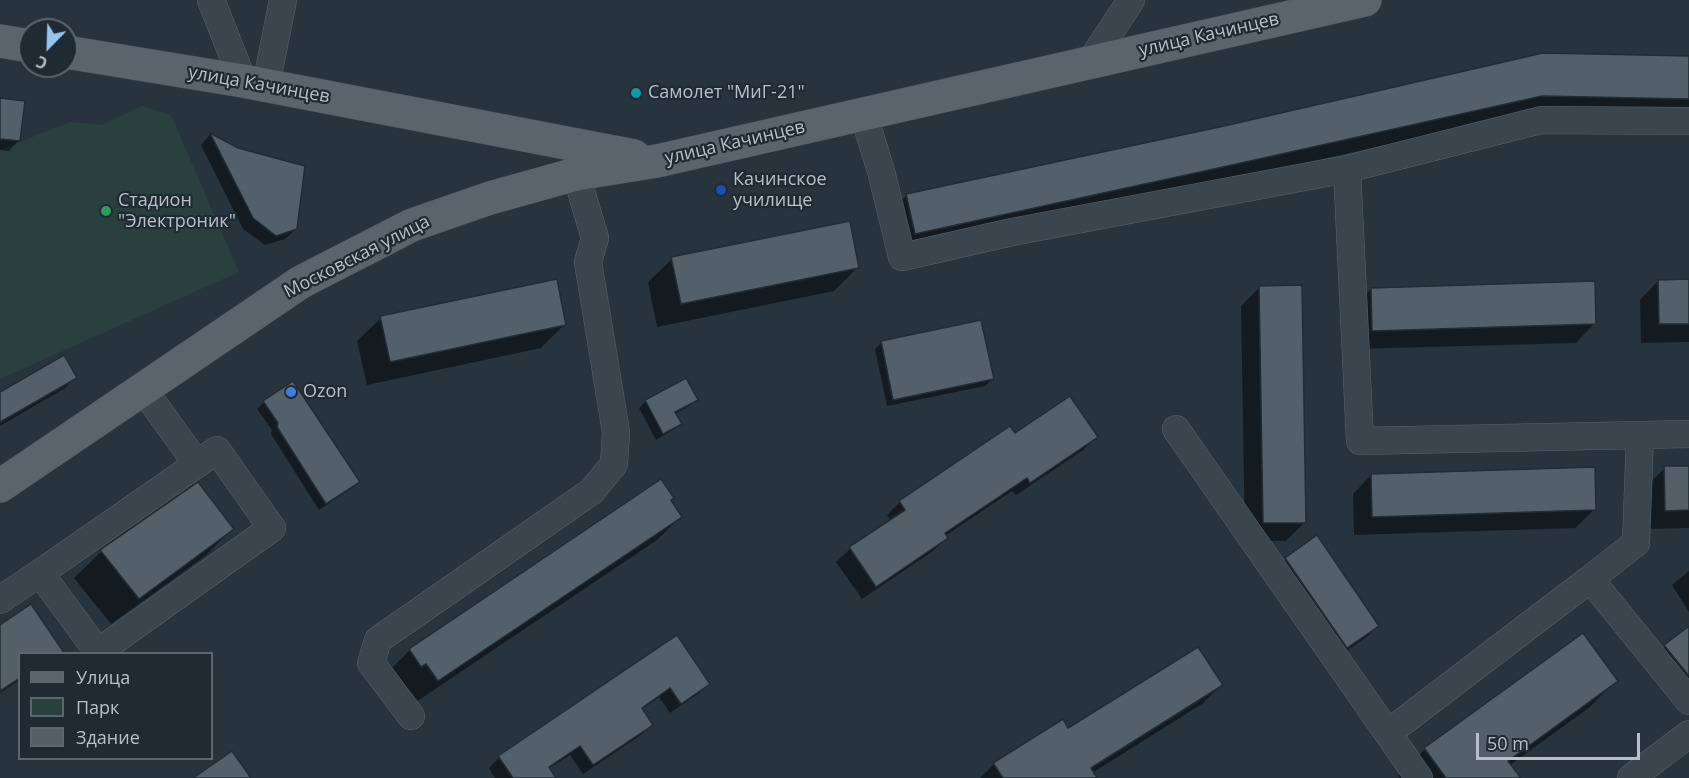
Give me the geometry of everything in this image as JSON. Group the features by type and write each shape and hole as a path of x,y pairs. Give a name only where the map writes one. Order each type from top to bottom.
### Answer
{"main road":[{"name":"улица Качинцев","path":"78,54 254,83 657,161 1365,0"},
{"path":"0,41 18,44"},
{"name":"Московская улица","path":"0,486 301,282 412,225 490,198 576,174 657,161"}],"street":[{"path":"211,0 254,83"},
{"path":"254,83 283,0"},
{"path":"1091,61 1131,0"},
{"path":"863,113 881,171 902,257 1012,231 1347,169 1541,120 1689,121"},
{"path":"1347,169 1360,441 1689,434"},
{"path":"411,716 371,663 378,640 592,491 614,464 616,432 588,262 595,238 576,174"},
{"path":"143,389 197,464"},
{"path":"1176,429 1419,778"},
{"path":"1388,733 1636,543 1640,435"},
{"path":"0,600 217,450 272,528 98,652 40,573"},
{"path":"1590,579 1689,701"},
{"path":"1631,778 1689,734"}],"green space":[{"name":"Стадион \"Электроник\"","path":"142,106 171,115 239,272 0,379 0,150 70,122 101,125"}],"building":[{"path":"1543,53 1689,56 1689,99 1542,96 915,234 906,194 1224,126"},
{"path":"0,98 25,101 20,141 0,139"},
{"path":"210,133 238,148 305,166 297,229 276,236 253,218"},
{"path":"850,221 859,268 681,304 671,257"},
{"path":"557,279 566,325 390,362 380,316"},
{"path":"1689,279 1689,324 1659,324 1658,280"},
{"path":"1595,281 1596,324 1372,331 1371,288"},
{"path":"1302,285 1306,523 1263,523 1259,286"},
{"path":"981,320 994,379 893,400 881,341"},
{"path":"64,355 77,378 0,422 0,392"},
{"path":"686,378 698,400 675,412 682,424 663,434 645,400"},
{"path":"293,381 360,482 326,504 263,401"},
{"path":"1070,396 1098,437 1030,483 1027,478 945,533 948,538 876,587 849,547 905,510 899,501 1010,426 1015,433"},
{"path":"1664,466 1689,466 1689,510 1665,511"},
{"path":"1595,467 1596,510 1372,517 1371,474"},
{"path":"661,479 674,498 671,500 682,517 438,681 426,664 421,667 409,649"},
{"path":"198,482 234,529 139,599 100,550"},
{"path":"1317,535 1379,626 1347,648 1285,558"},
{"path":"31,604 64,652 18,652 18,679 0,691 0,625"},
{"path":"1689,626 1689,676 1664,645"},
{"path":"1583,633 1618,681 1508,761 1521,778 1446,778 1424,748"},
{"path":"677,635 710,684 681,704 670,688 642,708 653,725 593,765 580,746 549,767 556,778 513,778 498,756"},
{"path":"1198,647 1223,685 1091,768 1097,778 1003,778 993,763 1063,719 1068,728"},
{"path":"232,751 251,778 193,778"}],"place":[{"name":"Самолет \"МиГ-21\"","path":"636,93"},
{"name":"Качинское училище","path":"721,190"},
{"name":"Стадион \"Электроник\"","path":"106,211"},
{"name":"Ozon","path":"291,392"}]}
